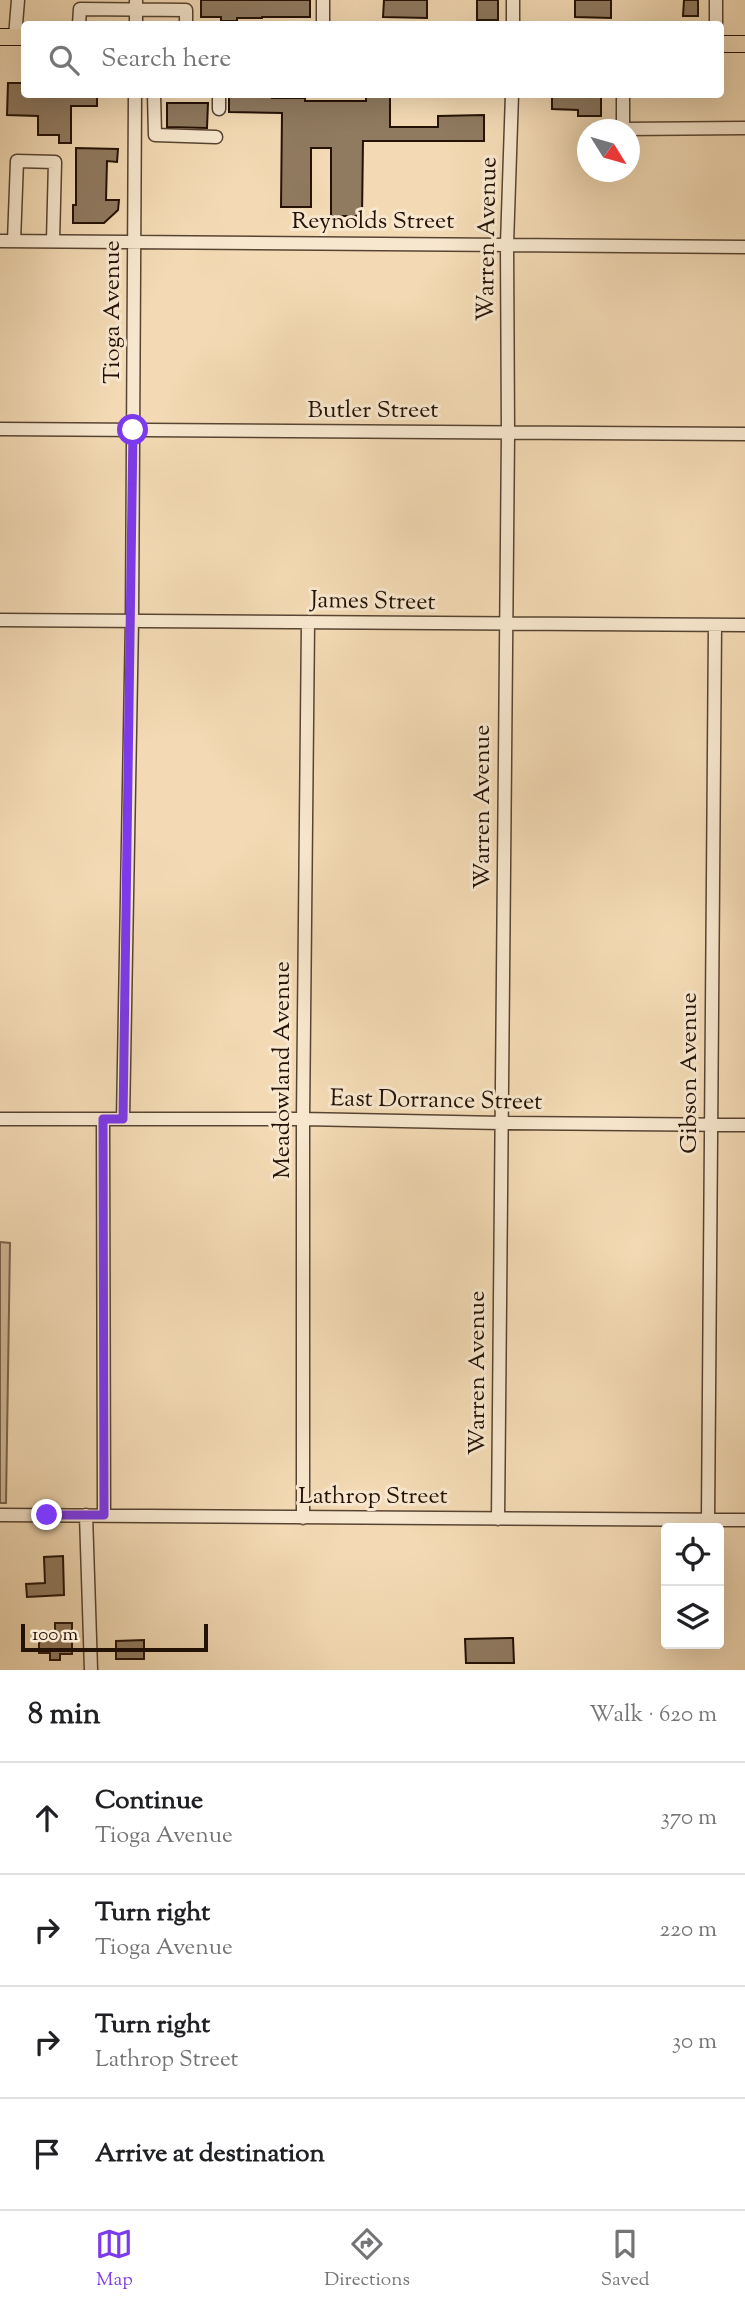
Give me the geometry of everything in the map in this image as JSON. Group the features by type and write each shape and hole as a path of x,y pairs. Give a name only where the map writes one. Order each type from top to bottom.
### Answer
{"main road":[{"path":"724,44 745,44"}],"street":[{"path":"13,37 18,0"},
{"path":"323,0 323,21"},
{"path":"513,0 513,21"},
{"path":"716,0 716,21"},
{"path":"79,21 80,9 136,5 186,10 186,21"},
{"name":"Tioga Avenue","path":"123,1119 132,620 135,98"},
{"path":"154,98 155,135 216,137"},
{"path":"219,98 219,109"},
{"name":"Warren Avenue","path":"498,1519 508,433 507,244 512,98"},
{"path":"623,98 623,128 745,128"},
{"path":"15,241 17,161 55,162 52,242"},
{"name":"Reynolds Street","path":"0,241 745,247"},
{"name":"Butler Street","path":"0,429 745,434"},
{"name":"James Street","path":"0,620 745,625"},
{"name":"Meadowland Avenue","path":"303,1518 303,1119 308,622"},
{"name":"Gibson Avenue","path":"708,1521 715,625"},
{"name":"East Dorrance Street","path":"0,1119 303,1119 745,1125"},
{"path":"103,1119 104,1515"},
{"name":"Lathrop Street","path":"0,1514 745,1520"},
{"path":"86,1515 91,1670"}],"shaded area":[{"path":"0,1242 10,1243 6,1503 0,1503"}],"building":[{"path":"201,0 310,0 310,17 237,18 237,21 221,21 221,17 201,17"},
{"path":"384,0 427,0 427,18 383,17"},
{"path":"477,0 498,0 498,20 477,20"},
{"path":"575,0 611,0 611,18 575,17"},
{"path":"684,0 698,0 698,16 683,16"},
{"path":"8,83 21,83 21,98 97,98 97,106 71,106 71,143 59,143 59,135 38,135 38,116 7,115"},
{"path":"229,98 366,101 366,98 390,98 390,127 438,127 438,116 484,115 484,141 363,141 362,216 331,216 331,148 311,148 311,207 281,207 282,113 229,112"},
{"path":"552,98 601,98 601,116 578,116 578,110 552,109"},
{"path":"167,103 208,103 207,128 167,127"},
{"path":"76,148 118,149 117,162 107,161 106,200 119,200 118,210 104,223 73,223 73,205 76,205"},
{"path":"63,1556 64,1595 27,1597 26,1584 45,1583 44,1557"},
{"path":"55,1623 72,1623 72,1654 60,1654 60,1660 50,1660 50,1653 39,1653 39,1634 55,1634"},
{"path":"513,1638 514,1663 466,1663 465,1639"},
{"path":"144,1640 144,1659 116,1659 116,1641"}],"route":[{"path":"47,1515 104,1515 103,1119 123,1119 133,430"}]}
